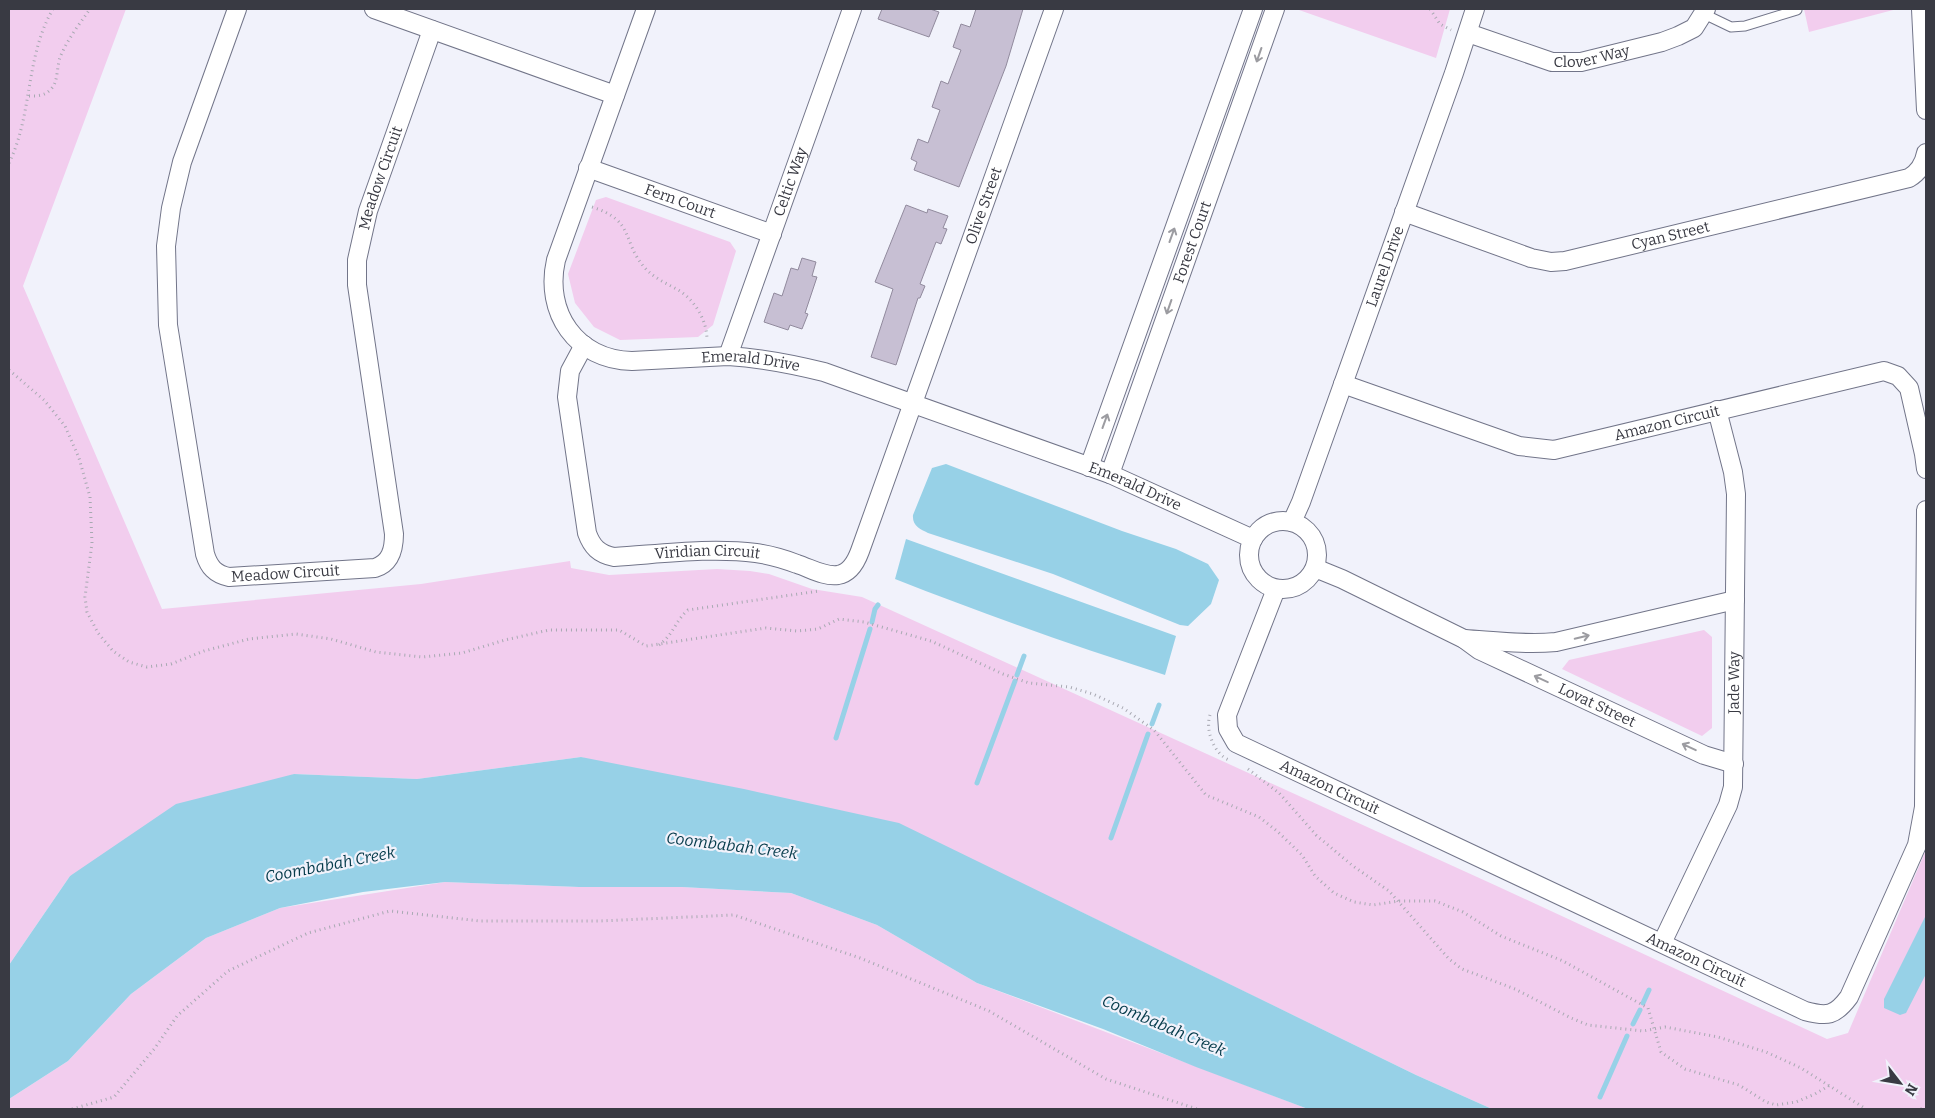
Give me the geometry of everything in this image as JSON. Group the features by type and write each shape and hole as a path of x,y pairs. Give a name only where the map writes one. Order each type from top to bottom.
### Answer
{"street":[{"name":"Meadow Circuit","path":"236,9 182,162 171,208 166,246 168,325 205,554 208,564 214,571 229,577 375,568 385,562 393,551 394,534 357,285 357,260 368,211 432,30"},
{"path":"374,9 615,95"},
{"name":"Emerald Drive","path":"646,9 556,260 553,281 555,302 568,329 584,346 608,357 626,360 728,356 766,359 795,364 842,378 1110,474 1253,539"},
{"name":"Celtic Way","path":"728,356 852,9"},
{"name":"Olive Street","path":"914,404 1054,9"},
{"name":"Forest Court","path":"1089,466 1253,9"},
{"name":"Forest Court","path":"1110,474 1275,9"},
{"name":"Laurel Drive","path":"1292,522 1301,502 1404,212 1459,32 1475,9"},
{"path":"1921,9 1926,110"},
{"name":"Clover Way","path":"1459,32 1552,62 1581,62 1662,42 1678,36 1694,28 1705,12"},
{"name":"Cyan Street","path":"1404,212 1531,258 1550,262 1565,261 1902,180 1916,174 1924,161 1926,153"},
{"name":"Fern Court","path":"588,168 772,234"},
{"name":"Viridian Circuit","path":"584,346 570,371 567,397 587,533 594,548 607,556 732,551 769,556 823,574 839,575 846,572 856,562 914,404"},
{"name":"Amazon Circuit","path":"1343,384 1519,446 1554,450 1884,370 1898,376 1910,388 1926,469"},
{"name":"Jade Way","path":"1662,943 1728,805 1733,787 1736,484 1717,410"},
{"name":"Amazon Circuit","path":"1276,588 1230,706 1226,722 1232,737 1240,746 1804,1011 1829,1014 1841,1008 1849,997 1917,845 1924,807 1926,510"},
{"path":"1275,522 1292,522 1301,526 1310,534 1316,550 1315,568 1299,586 1288,589 1264,584 1254,573 1250,562 1249,550 1253,539 1264,527 1275,522"},
{"name":"Lovat Street","path":"1315,568 1342,579 1464,638 1478,650 1704,755 1734,764"},
{"name":"Lovat Street","path":"1464,638 1507,643 1534,644 1556,642 1735,600"}],"lane":[{"path":"1705,12 1731,27 1745,26 1797,10"}],"path":[{"path":"9,163 19,138 29,96 36,48 44,25 53,9"},
{"path":"29,96 42,95 51,89 63,50 90,9"},
{"path":"1430,9 1440,24 1459,32"},
{"path":"589,206 603,211 618,220 626,231 634,251 644,267 655,278 680,291 692,301 703,320 708,343"},
{"path":"9,370 44,400 65,426 79,458 90,497 92,543 85,597 87,612 98,632 113,651 129,662 147,667 171,664 204,651 249,639 296,634 331,639 376,652 422,657 462,653 505,640 549,630 619,630 646,646 766,628 797,631 818,629 839,619 864,622 931,641 1003,674 1029,683 1069,687 1093,694 1123,708 1154,730 1206,795 1259,817 1278,831 1302,855 1315,876 1334,893 1354,902 1373,905 1399,901 1435,901 1463,912 1501,936 1563,961 1648,1008 1661,1052 1685,1068 1739,1085 1771,1103 1782,1105 1796,1102 1830,1085"},
{"path":"1230,706 1215,700 1208,721 1209,734 1213,744 1224,758 1231,761"},
{"path":"1245,766 1280,793 1316,835 1353,866 1389,891 1448,959 1462,969 1515,989 1588,1025 1643,1031 1665,1027 1718,1037 1766,1052 1801,1068 1866,1109"},
{"path":"72,1109 114,1097 155,1048 176,1016 228,971 308,933 390,911 480,921 599,920 734,915 860,958 989,1011 1106,1079 1197,1109"},
{"path":"1921,1109 1926,1107"}],"shaded area":[{"path":"9,9 126,9 23,286 162,609 421,584 570,561 571,568 609,575 717,569 750,571 769,574 812,589 862,597 1499,887 1827,1039 1848,1033 1926,850 1926,1109 1492,1109 1416,1075 1075,909 581,757 417,779 294,774 70,876 9,965"},
{"path":"1300,9 1450,9 1436,58"},
{"path":"1804,9 1897,9 1809,32"},
{"path":"606,197 730,242 736,251 713,325 698,337 620,340 594,327 575,303 568,274 596,200"},
{"path":"1704,630 1712,637 1712,728 1702,736 1562,669 1569,660"},
{"path":"445,882 579,887 682,887 791,893 877,925 977,983 1308,1109 9,1109 9,1099 68,1061 131,994 206,938 280,908"}],"water":[{"path":"946,464 1122,531 1176,549 1208,564 1219,580 1211,604 1188,626 1180,625 1053,574 922,530 915,524 913,515 932,468"},
{"path":"906,539 1176,636 1165,675 1029,629 895,579"},
{"name":"Coombabah Creek","path":"581,757 744,789 899,823 1416,1075 1492,1109 1308,1109 1196,1067 1103,1029 977,983 877,925 791,893 682,887 579,887 445,882 363,892 280,908 206,938 131,994 68,1061 9,1099 9,965 70,876 176,804 294,774 417,779"},
{"path":"1926,915 1926,974 1906,1013 1900,1015 1884,1008 1884,999"}],"building":[{"path":"882,9 930,9 939,12 929,37 878,19"},
{"path":"976,9 1023,9 1006,66 959,187 914,170 917,162 911,159 918,139 928,143 940,110 932,107 941,81 948,84 961,50 953,47 961,24 970,27"},
{"path":"906,205 927,213 928,209 948,216 943,228 947,229 941,244 936,242 920,284 925,286 920,298 918,298 896,365 871,357 893,289 875,282"},
{"path":"802,258 816,262 812,276 817,277 805,313 808,314 802,329 790,325 788,330 764,322 774,293 782,296 791,268 798,270"}],"waterway":[{"path":"872,622 878,605"},
{"path":"836,738 870,629"},
{"path":"1017,675 1024,656"},
{"path":"977,783 1015,681"},
{"path":"1152,724 1159,705"},
{"path":"1111,838 1148,734"},
{"path":"1643,1003 1649,990"},
{"path":"1633,1024 1640,1010"},
{"path":"1600,1097 1627,1036"}]}
